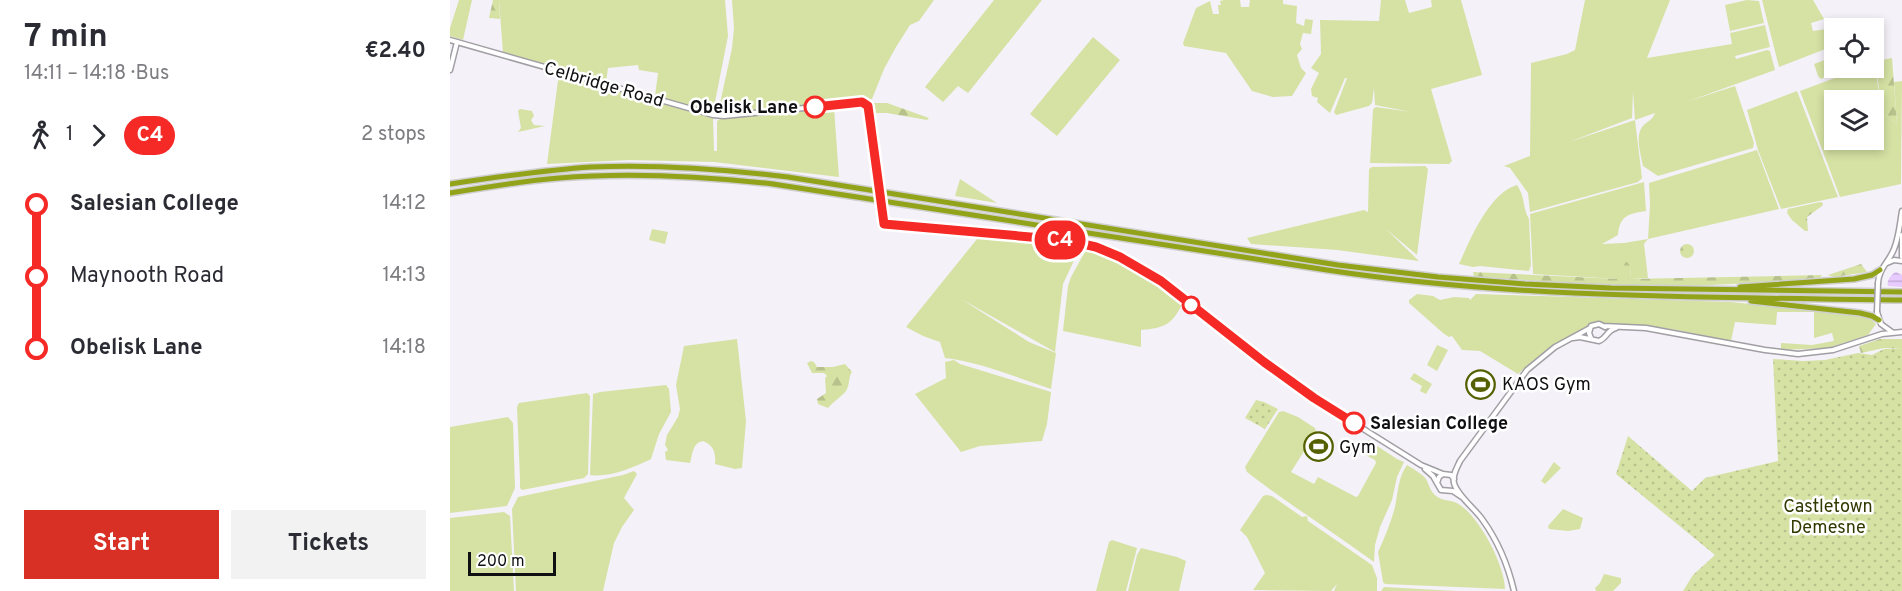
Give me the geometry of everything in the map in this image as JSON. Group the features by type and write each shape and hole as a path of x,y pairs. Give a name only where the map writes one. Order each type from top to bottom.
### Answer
{"highway":[{"path":"450,184 538,171 593,167 730,170 788,177 1390,272 1514,284 1663,289 1902,292"},
{"path":"450,193 524,182 602,176 657,175 717,178 918,205 1374,277 1502,290 1662,296 1902,300"},
{"path":"1663,289 1764,286 1844,280 1868,276 1880,270"},
{"path":"1662,296 1747,300 1804,306 1866,314 1880,322"}],"main road":[{"name":"Celbridge Road","path":"450,40 712,115 724,116 862,102 869,109 884,224 1042,237 1096,247 1136,265 1161,281 1299,388 1421,465"},
{"path":"450,70 457,42"},
{"path":"1892,332 1880,322 1877,312 1878,283 1880,270 1896,245 1902,211"},
{"path":"1884,265 1902,259 1902,235"},
{"path":"1870,337 1876,332 1880,322"},
{"path":"1448,491 1452,487 1460,461 1527,370 1539,359 1596,324 1659,330 1790,354 1833,350 1870,337 1902,332"},
{"path":"1604,326 1605,337"},
{"path":"1568,340 1581,337 1599,341 1611,329 1623,326"},
{"path":"1590,328 1589,333 1592,339"},
{"path":"1437,484 1439,477 1460,461"},
{"path":"1421,465 1450,475 1459,492 1490,531 1500,549 1514,591"},
{"path":"1421,465 1430,473 1441,490 1455,493 1471,506"}],"green space":[{"path":"459,0 472,0 463,40 450,36 450,28"},
{"path":"493,0 499,0 500,19 489,18"},
{"path":"499,0 725,0 728,36 713,112 655,96 658,73 639,70 638,65 608,68 606,82 503,53"},
{"path":"732,0 934,0 919,21 910,25 896,47 872,99 722,114 719,108 734,28"},
{"path":"994,0 1042,0 968,93 958,86 943,102 925,87"},
{"path":"1240,0 1241,7 1249,7 1250,0 1283,0 1283,4 1297,6 1296,23 1304,26 1305,19 1313,20 1311,34 1303,33 1300,44 1302,49 1297,55 1301,68 1306,73 1292,96 1273,97 1252,91 1226,53 1184,46 1183,43 1196,8 1210,1 1213,14 1219,14 1218,5 1221,5 1220,1"},
{"path":"1381,0 1405,0 1409,13 1432,7 1431,0 1461,0 1482,75 1431,89 1452,161 1449,164 1370,163 1373,109 1376,107 1411,112 1375,105 1374,88 1372,103 1369,106 1336,115 1334,112 1347,78 1330,113 1317,102 1318,98 1312,96 1311,89 1319,73 1311,68 1321,54 1320,20 1379,21"},
{"path":"1585,0 1670,0 1647,58 1732,44 1730,33 1765,25 1770,47 1735,56 1736,59 1770,51 1775,70 1686,102 1735,86 1754,143 1753,148 1658,176 1643,166 1639,141 1642,127 1655,113 1635,120 1642,178 1638,182 1530,212 1528,193 1510,168 1504,166 1530,156 1531,63 1575,50","holes":["1633,91 1635,120 1569,142 1632,118"]},
{"path":"1747,0 1759,1 1764,23 1730,31 1725,5"},
{"path":"1762,0 1813,0 1824,19 1811,23 1813,31 1824,29 1824,50 1779,67"},
{"path":"1093,37 1120,60 1057,136 1030,114"},
{"path":"1892,58 1897,124 1884,114 1884,90 1879,90 1878,78 1884,78 1884,60"},
{"path":"1824,60 1824,78 1821,79 1818,76 1814,64"},
{"path":"559,73 713,118 714,151 717,151 717,121 720,119 834,108 839,177 714,162 629,160 547,164"},
{"path":"1835,78 1877,78 1878,90 1824,90 1824,150 1884,150 1884,114 1897,124 1894,82 1902,81 1901,184 1840,197 1800,91"},
{"path":"1797,91 1838,197 1781,209 1758,150 1747,110"},
{"path":"873,103 887,103 929,118 927,120 874,113"},
{"path":"520,109 532,111 534,116 531,120 534,125 545,126 518,132 521,128 518,111"},
{"path":"1757,150 1779,209 1648,239 1649,183"},
{"path":"1425,166 1428,169 1417,255 1386,229 1419,261 1337,250 1251,244 1247,238 1364,210 1368,212 1369,169 1372,167"},
{"path":"960,179 997,203 955,196"},
{"path":"1644,182 1646,211 1634,213 1623,219 1618,235 1602,244 1648,239 1644,244 1648,278 1630,279 1631,267 1618,279 1533,274 1530,214"},
{"path":"1517,185 1529,219 1531,265 1529,271 1459,264 1489,207 1498,197"},
{"path":"1823,203 1822,206 1807,217 1808,231 1792,220 1787,213 1788,209"},
{"path":"652,229 668,232 665,244 649,240"},
{"path":"980,237 1051,243 1079,250 1063,284 1055,352 961,299 1029,342 1056,353 1051,389 985,367 945,358 940,342 906,327"},
{"path":"1687,244 1692,246 1694,251 1692,256 1687,258 1682,256 1680,251 1682,246"},
{"path":"1087,248 1142,272 1183,303 1167,324 1141,330 1141,347 1063,331 1068,286"},
{"path":"1627,262 1631,267 1630,279 1822,275 1819,279 1649,286 1480,277 1474,276 1473,272 1618,279 1617,263"},
{"path":"1861,264 1867,272 1834,277 1828,275"},
{"path":"1417,294 1433,296 1440,300 1454,297 1470,300 1476,294 1730,302 1868,317 1876,324 1868,335 1829,348 1781,350 1781,343 1812,345 1834,341 1832,333 1814,338 1814,312 1777,312 1776,325 1735,322 1731,341 1636,325 1598,327 1579,332 1563,340 1518,374 1480,351 1462,350 1452,336 1449,337 1443,333 1409,303 1409,300"},
{"path":"737,339 746,421 742,468 735,469 715,464 714,450 703,441 695,446 690,463 666,460 667,435 680,409 676,385 684,346"},
{"path":"1880,339 1902,339 1902,349 1884,348 1861,353 1859,346"},
{"path":"1437,345 1448,350 1437,371 1427,365"},
{"name":"Castletown Demesne","path":"1884,349 1902,349 1902,591 1683,591 1693,575 1715,555 1616,474 1628,436 1692,491 1705,478 1778,461 1773,359 1825,360 1858,353 1872,355"},
{"path":"954,360 960,364 1051,392 1047,424 1042,441 980,446 961,452 915,394 946,378 945,362"},
{"path":"811,361 817,367 845,364 852,372 846,391 828,408 818,404 817,399 826,393 825,378 827,376 824,373 812,373 807,363"},
{"path":"1414,373 1432,384 1426,394 1420,391 1422,386 1410,379"},
{"path":"666,385 669,389 671,412 659,434 651,459 613,473 590,475 593,394"},
{"path":"587,393 590,396 588,474 584,478 522,490 520,488 517,407 519,403"},
{"path":"1256,400 1278,409 1265,429 1245,418"},
{"name":"Salesian College","path":"1283,411 1315,428 1316,432 1291,472 1314,484 1318,477 1358,496 1376,463 1375,460 1362,453 1368,440 1404,462 1397,477 1392,500 1380,527 1375,545 1374,562 1247,472 1245,467 1279,412"},
{"path":"508,417 513,423 515,488 507,506 450,513 450,427"},
{"path":"1554,462 1561,468 1545,484 1541,481"},
{"path":"1407,465 1426,479 1435,495 1457,503 1468,511 1490,543 1501,568 1505,589 1385,584 1383,582 1378,552 1392,518 1400,480"},
{"path":"634,471 637,474 624,498 634,510 614,543 603,591 516,591 512,509 518,497"},
{"path":"1263,496 1272,496 1302,517 1307,516 1308,521 1372,565 1377,578 1377,591 1334,591 1337,584 1331,591 1253,590 1265,573 1247,537 1240,530"},
{"path":"1563,509 1583,518 1580,529 1568,531 1549,529 1548,526"},
{"path":"504,512 510,516 514,591 450,591 450,518"},
{"path":"1112,540 1137,548 1126,591 1096,591 1109,542"},
{"path":"1141,548 1186,561 1179,591 1128,591 1137,555"},
{"path":"1604,574 1621,578 1621,583 1613,591 1596,591 1595,588"},
{"path":"1384,587 1456,591 1381,591"}],"shaded area":[{"path":"1896,272 1902,275 1902,287 1888,286 1889,278"}],"bus line":[{"name":"C4","path":"815,107 862,102 868,106 884,224 1065,240 1096,247 1120,257 1161,281 1264,362 1354,423"}],"place":[{"name":"Obelisk Lane","path":"815,107"},
{"name":"KAOS Gym","path":"1481,384"},
{"name":"Salesian College","path":"1354,423"},
{"name":"Gym","path":"1318,447"}]}
